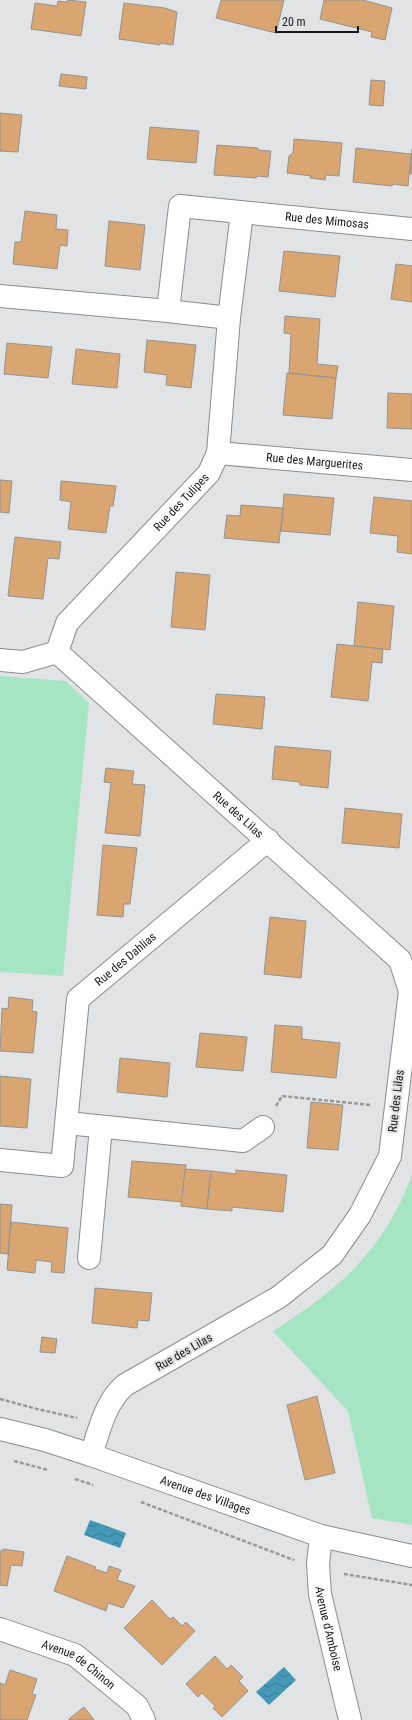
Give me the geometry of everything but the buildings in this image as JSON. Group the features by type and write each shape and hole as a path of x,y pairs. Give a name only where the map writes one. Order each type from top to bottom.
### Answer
{"street":[{"name":"Rue des Mimosas","path":"168,311 180,206 412,229"},
{"path":"0,296 230,318 242,213"},
{"name":"Rue des Tulipes","path":"57,652 67,623 209,473 218,453 230,318"},
{"name":"Rue des Marguerites","path":"218,453 412,470"},
{"path":"0,660 23,662 57,652"},
{"name":"Rue des Lilas","path":"57,652 400,960 410,991 390,1156 360,1215 332,1255 279,1297 118,1391 100,1424 91,1455"},
{"name":"Rue des Dahlias","path":"0,1160 62,1166 78,999 268,840"},
{"path":"67,1123 243,1141 264,1127"},
{"path":"89,1258 105,1127"},
{"name":"Avenue des Villages","path":"0,1429 45,1440 91,1455 321,1536 412,1556"},
{"name":"Avenue d'Amboise","path":"321,1536 318,1564 320,1594 350,1720"},
{"name":"Avenue de Chinon","path":"0,1629 75,1654 137,1706 144,1720"}],"path":[{"path":"264,1127 282,1096 396,1107"},
{"path":"0,1399 44,1411"},
{"path":"7,1459 55,1472"},
{"path":"70,1477 98,1487"},
{"path":"135,1499 319,1570 412,1585"}],"green space":[{"path":"0,676 66,681 89,703 63,976 0,972"},
{"path":"412,1174 412,1525 372,1518 348,1411 273,1331 339,1283 374,1246 388,1225 401,1201"}],"water":[{"path":"90,1520 126,1533 120,1548 84,1535"},
{"path":"284,1667 296,1680 269,1705 256,1692"}]}
